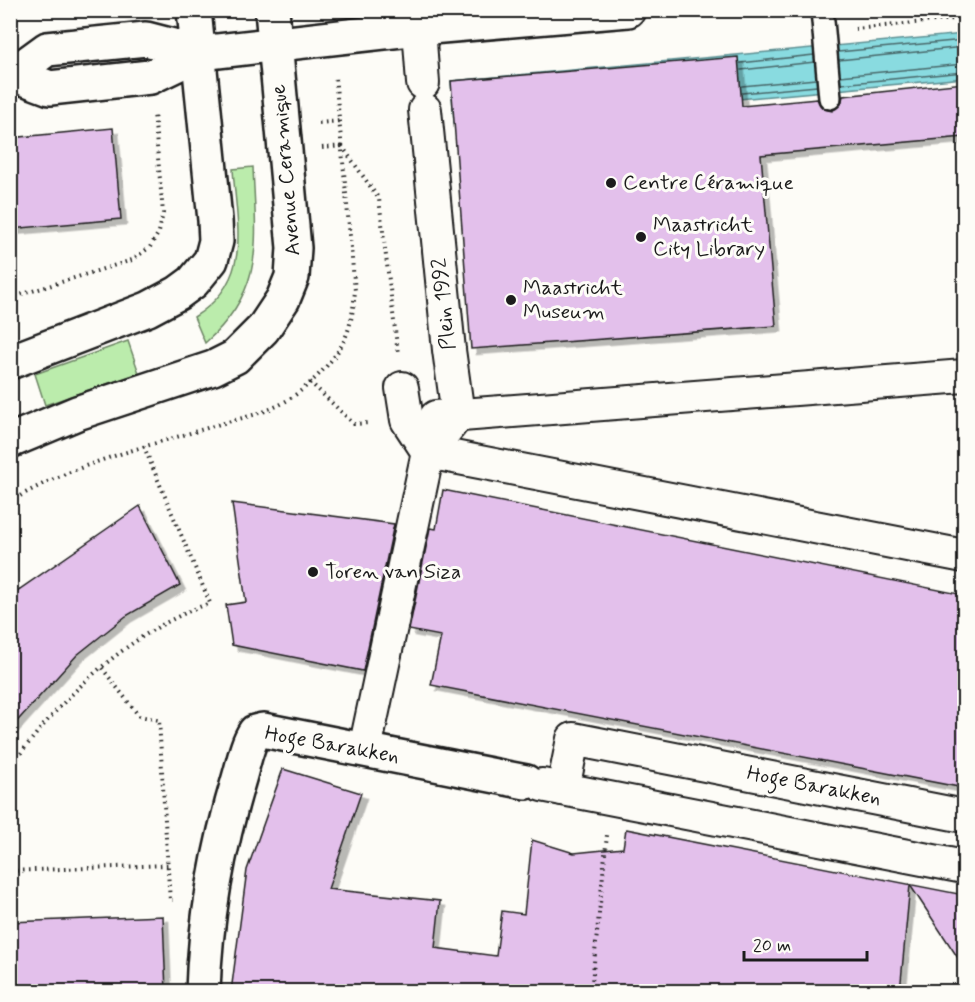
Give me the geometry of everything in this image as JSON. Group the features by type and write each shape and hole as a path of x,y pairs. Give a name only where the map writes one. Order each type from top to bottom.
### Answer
{"street":[{"path":"10,362 148,309 178,292 205,270 211,260 216,241 200,53 194,10"},
{"name":"Avenue Ceramique","path":"10,441 77,412 213,368 235,357 263,329 273,314 288,288 294,264 272,10"},
{"path":"12,73 47,49 146,39 200,53 419,28 628,10"},
{"name":"Plein 1992","path":"419,28 424,97 458,415"},
{"path":"397,420 964,376"},
{"path":"397,420 402,388"},
{"path":"365,749 428,452 458,415"},
{"path":"397,420 428,452 964,556"},
{"name":"Hoge Barakken","path":"203,992 207,928 217,866 251,738 255,732 263,730 964,867"},
{"name":"Hoge Barakken","path":"563,789 573,739 964,816"}],"lane":[{"path":"822,10 830,98"}],"path":[{"path":"845,30 964,18"},
{"path":"331,38 342,146 379,199 402,388"},
{"path":"10,298 132,260 150,247 159,232 163,213 155,125"},
{"path":"310,382 354,424"},
{"path":"10,768 29,741 56,711 102,668 142,636 190,610 210,603 144,447"},
{"path":"102,668 139,716 159,720 169,886"},
{"path":"591,992 611,798"},
{"path":"10,871 168,865"}],"green space":[{"path":"253,167 255,241 248,283 239,303 225,323 205,343 194,317 213,302 226,287 237,252 238,232 233,169"},
{"path":"128,341 139,373 45,405 35,374"}],"water":[{"path":"964,34 964,78 589,113 454,123 451,81"}],"building":[{"name":"Centre Céramique","path":"738,57 742,106 817,99 824,109 832,111 841,104 843,96 964,83 964,137 761,155 776,326 471,349 451,81"},
{"path":"113,128 121,219 10,229 10,138"},
{"path":"443,490 964,595 964,788 431,685 441,636 409,630 430,528 436,529"},
{"name":"Toren van Siza","path":"232,503 394,524 363,671 232,645 226,605 246,602"},
{"path":"140,506 180,585 126,616 77,655 10,729 10,596"},
{"path":"283,769 361,793 328,889 440,901 435,948 496,956 502,911 524,914 532,840 574,853 623,848 626,829 964,895 964,967 910,885 900,992 231,992 247,870"},
{"path":"163,916 166,992 10,992 10,922"}],"place":[{"name":"Centre Céramique","path":"611,183"},
{"name":"Maastricht City Library","path":"641,237"},
{"name":"Maastricht Museum","path":"511,300"},
{"name":"Toren van Siza","path":"313,572"}]}
